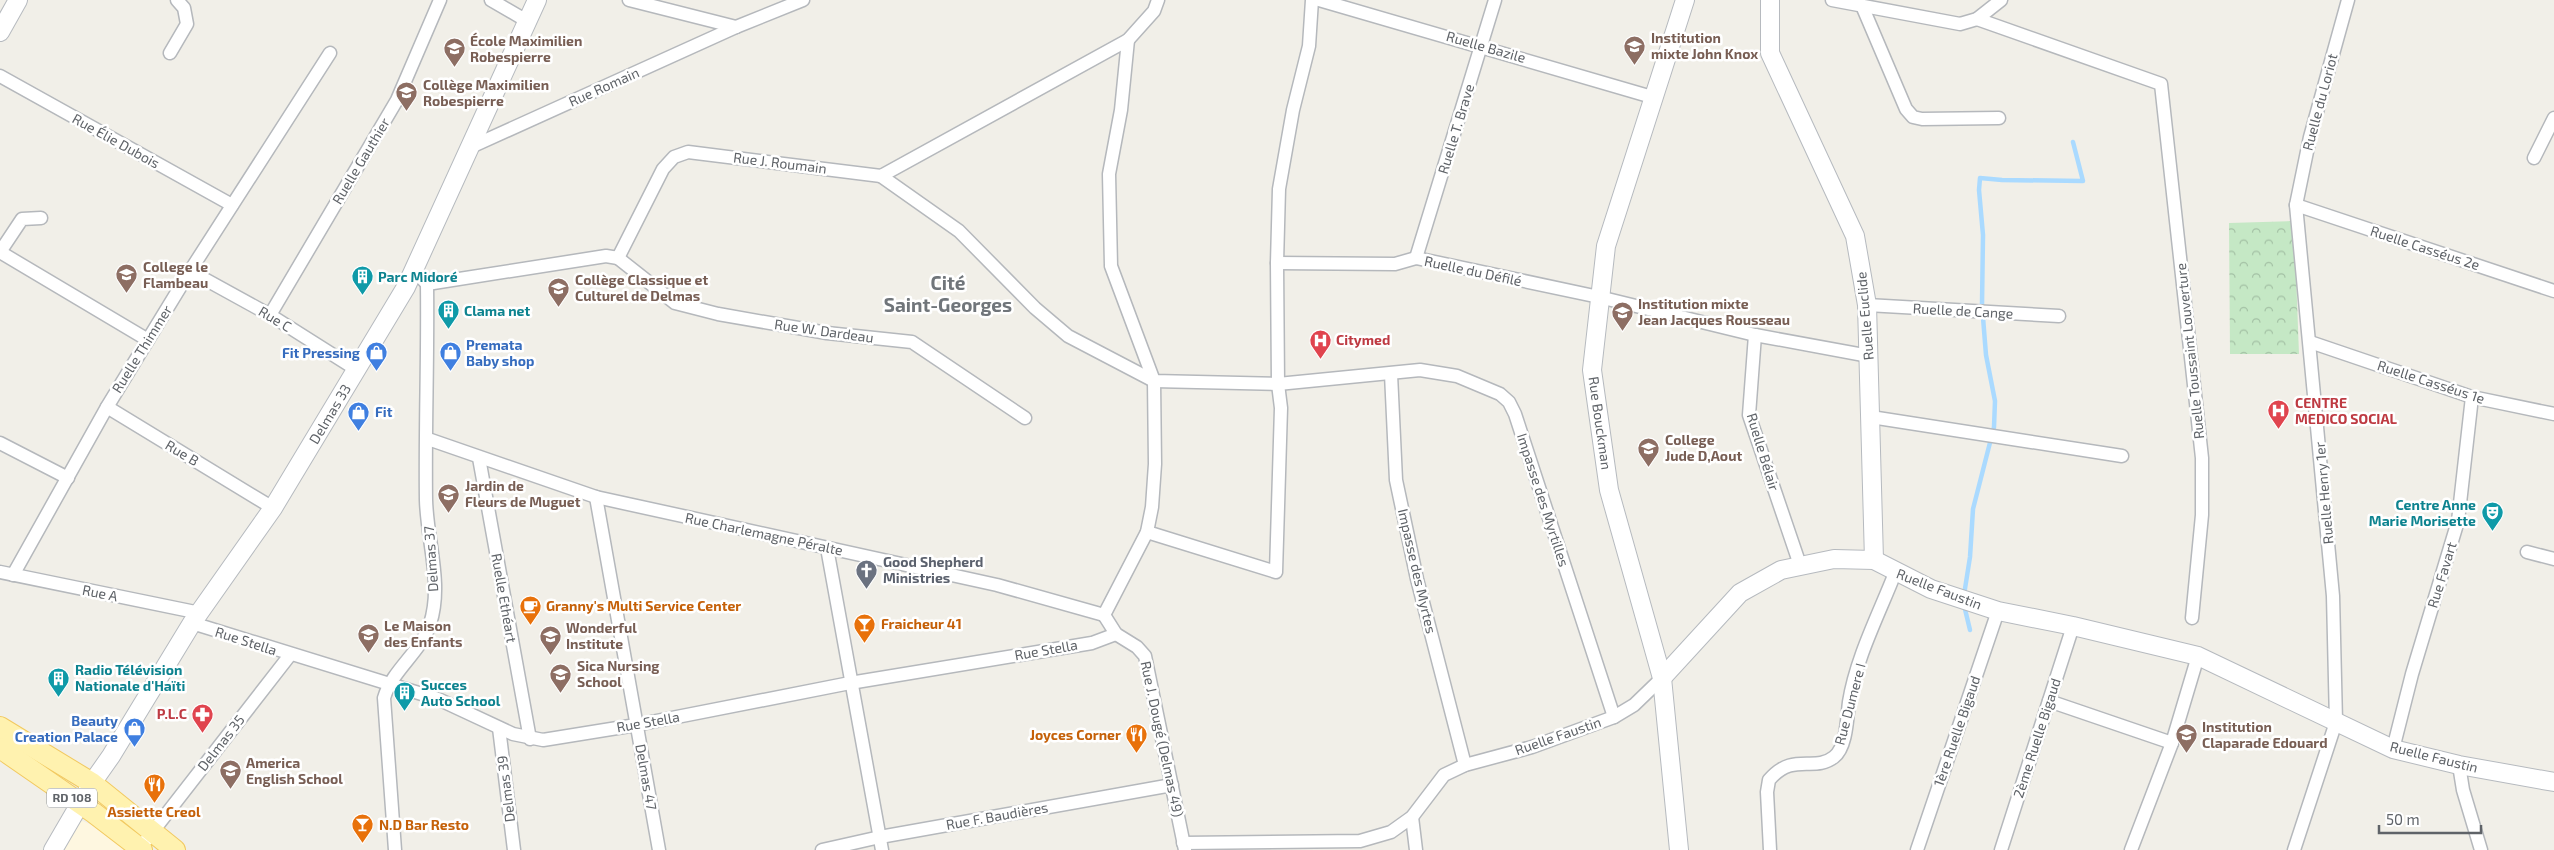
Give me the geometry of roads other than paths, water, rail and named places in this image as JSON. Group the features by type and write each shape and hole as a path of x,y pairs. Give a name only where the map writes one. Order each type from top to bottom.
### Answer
{"main road":[{"name":"RD 108","path":"0,727 92,783 175,850"},
{"name":"RD 108","path":"0,748 87,808 141,849"}],"street":[{"path":"1,28 18,0"},
{"path":"170,53 187,24 184,8 177,0"},
{"name":"Ruelle Gauthier","path":"270,315 397,100 440,0"},
{"path":"491,0 527,21"},
{"name":"Delmas 33","path":"53,850 65,830 87,808 92,783 111,756 196,618 273,508 415,271 473,146 537,0"},
{"path":"629,0 736,27"},
{"name":"Rue Romain","path":"473,146 736,27 803,0"},
{"path":"1158,0 1154,11 1128,40 882,176 959,231 1035,308 1068,336 1154,382 1278,384 1392,374"},
{"path":"1147,532 1276,572 1280,408 1278,384 1277,263 1279,189 1292,110 1309,46 1312,0"},
{"name":"Ruelle Bazile","path":"1318,0 1482,46 1652,97"},
{"name":"Ruelle T. Brave","path":"1416,258 1495,0"},
{"name":"Rue Bouckman","path":"1679,850 1662,678 1609,490 1592,370 1606,246 1684,0"},
{"name":"Ruelle Euclide","path":"1770,0 1770,53 1855,236 1867,305 1874,560"},
{"path":"1832,0 1863,8 1960,24 1977,19 2001,0"},
{"name":"Ruelle du Loriot","path":"2296,205 2310,137 2348,0"},
{"path":"1863,8 1906,109 1913,117 1922,119 1999,118"},
{"name":"Ruelle Toussaint Louverture","path":"1977,19 2161,84 2202,458 2202,515 2192,618"},
{"path":"1104,615 1147,532 1152,507 1155,464 1154,382 1111,266 1109,174 1121,110 1128,40"},
{"name":"Ruelle Thimmer","path":"6,573 68,478 107,407 190,271 330,53"},
{"name":"Rue Élie Dubois","path":"0,76 232,205"},
{"path":"2534,158 2554,118"},
{"name":"Rue J. Roumain","path":"618,258 663,169 674,157 688,152 882,176"},
{"name":"Ruelle Casséus 2e","path":"2296,205 2554,291"},
{"name":"Ruelle Henry 1er","path":"2294,850 2336,722 2333,596 2296,205"},
{"path":"41,218 22,219 0,252 148,340"},
{"path":"415,271 427,284 606,256 618,258"},
{"name":"Rue W. Dardeau","path":"618,258 675,303 718,314 809,330 912,342 1025,418"},
{"name":"Ruelle du Défilé","path":"1277,263 1395,264 1416,258 1599,297 1755,335 1869,356"},
{"name":"Rue C","path":"190,271 270,315 357,370"},
{"name":"Delmas 37","path":"395,850 383,704 389,684 424,639 432,613 434,566 426,502 428,439 427,284"},
{"name":"Ruelle de Cange","path":"1867,305 2058,316"},
{"name":"Ruelle Bélair","path":"1755,335 1749,415 1800,565"},
{"name":"Ruelle Casséus 1e","path":"2310,342 2472,398 2554,414"},
{"name":"Impasse des Myrtilles","path":"1392,374 1420,370 1457,376 1500,394 1509,402 1535,474 1614,717"},
{"name":"Impasse des Myrtes","path":"1392,374 1396,480 1417,579 1465,765"},
{"name":"Rue Favart","path":"2393,749 2412,674 2458,521 2472,398"},
{"name":"Rue B","path":"107,407 273,508"},
{"path":"1871,417 2122,456"},
{"name":"Rue Charlemagne Péralte","path":"428,439 596,497 997,585 1104,615"},
{"path":"0,443 68,478"},
{"name":"Ruelle Ethéart","path":"479,458 530,739"},
{"name":"Delmas 47","path":"596,497 659,850"},
{"path":"827,548 850,684 881,844"},
{"path":"2527,552 2554,559"},
{"name":"Ruelle Faustin","path":"1184,847 1360,841 1392,832 1412,817 1444,775 1465,765 1532,747 1614,717 1634,705 1662,678 1740,593 1782,570 1834,559 1874,560 1895,573 1962,600 1998,611 2073,626 2198,656 2393,749 2460,765 2554,782"},
{"name":"Rue A","path":"6,573 196,618"},
{"name":"Rue Dumere I","path":"1770,850 1767,792 1769,780 1788,764 1823,762 1835,756 1838,752 1841,746 1850,694 1895,573"},
{"name":"1ère Ruelle Bigaud","path":"1917,850 1998,611"},
{"name":"Rue J. Dougé (Delmas 49)","path":"1104,615 1116,634 1137,647 1145,656 1184,847"},
{"name":"Rue Stella","path":"196,618 290,655 389,684 451,705 499,728 530,739 543,740 636,725 850,684 1092,643 1116,634"},
{"name":"2ème Ruelle Bigaud","path":"2001,850 2073,626"},
{"name":"Delmas 35","path":"141,849 152,832 290,655"},
{"path":"2131,850 2172,742 2198,656"},
{"path":"2049,701 2172,742"},
{"name":"Delmas 39","path":"499,728 514,850"},
{"path":"111,756 106,780 113,799"},
{"path":"2460,765 2463,790 2481,850"},
{"name":"Rue F. Baudières","path":"822,850 881,844 1172,785"},
{"path":"62,791 69,813 65,830"},
{"path":"1412,817 1416,850"}],"waterway":[{"path":"1964,595 1970,557 1973,509 1994,427 1995,401 1986,355 1982,305 1983,235 1979,190 1980,178 2083,181 2073,142"},
{"path":"1964,605 1970,630"}],"place":[{"name":"Institution mixte John Knox","path":"1635,65"},
{"name":"École Maximilien Robespierre","path":"454,68"},
{"name":"Collège Maximilien Robespierre","path":"407,112"},
{"name":"College le Flambeau","path":"127,294"},
{"name":"Parc Midoré","path":"362,296"},
{"name":"Collège Classique et Culturel de Delmas","path":"559,307"},
{"name":"Clama net","path":"448,330"},
{"name":"Institution mixte Jean Jacques Rousseau","path":"1622,331"},
{"name":"Citymed","path":"1320,359"},
{"name":"Fit Pressing","path":"376,372"},
{"name":"Premata Baby shop","path":"450,372"},
{"name":"CENTRE MEDICO SOCIAL","path":"2279,430"},
{"name":"Fit","path":"359,431"},
{"name":"College Jude D,Aout","path":"1649,467"},
{"name":"Jardin de Fleurs de Muguet","path":"449,513"},
{"name":"Centre Anne Marie Morisette","path":"2492,532"},
{"name":"Good Shepherd Ministries","path":"867,589"},
{"name":"Granny's Multi Service Center","path":"530,625"},
{"name":"Fraicheur 41","path":"865,643"},
{"name":"Le Maison des Enfants","path":"368,653"},
{"name":"Wonderful Institute","path":"550,655"},
{"name":"Sica Nursing School","path":"561,693"},
{"name":"Radio Télévision Nationale d'Haïti","path":"59,697"},
{"name":"Succes Auto School","path":"405,712"},
{"name":"P.L.C","path":"203,733"},
{"name":"Beauty Creation Palace","path":"134,748"},
{"name":"Joyces Corner","path":"1137,754"},
{"name":"Institution Claparade Edouard","path":"2186,754"},
{"name":"America English School","path":"230,790"},
{"name":"Assiette Creol","path":"154,803"},
{"name":"N.D Bar Resto","path":"363,844"}],"district":[{"name":"Cité Saint-Georges","path":"948,294"}]}
